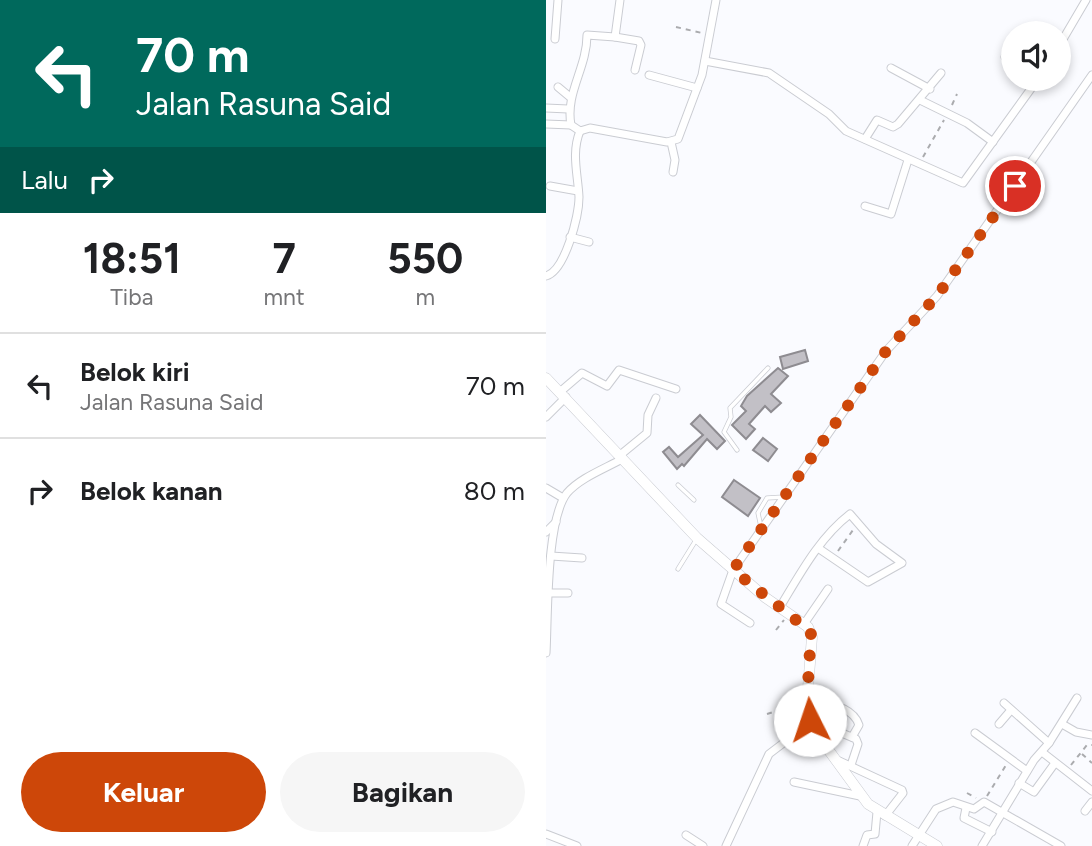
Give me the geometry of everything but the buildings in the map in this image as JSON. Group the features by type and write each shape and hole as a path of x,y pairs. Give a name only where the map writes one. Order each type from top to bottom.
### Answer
{"main road":[{"path":"548,383 564,394 697,538 733,570 804,624 812,637 807,701 810,721 860,796 881,814 937,846"}],"street":[{"path":"555,39 558,0"},
{"path":"615,37 620,0"},
{"path":"580,131 590,128 671,142 680,137 698,88 716,0"},
{"path":"1071,28 1087,4"},
{"path":"571,125 568,110 570,97 583,66 584,34 639,41 641,44 635,70"},
{"path":"705,61 769,73 830,114 846,131 963,183 1029,91"},
{"path":"891,68 930,89"},
{"path":"865,139 877,120 888,126 898,124 941,73"},
{"path":"649,75 698,88"},
{"path":"750,623 721,604 733,570 886,351 937,296 1092,75"},
{"path":"558,87 570,97"},
{"path":"920,100 967,123 993,142"},
{"path":"546,108 568,110"},
{"path":"546,124 571,125 580,131"},
{"path":"546,275 559,266 579,206 575,153 580,131"},
{"path":"671,142 675,160 673,172"},
{"path":"864,206 891,214 908,160"},
{"path":"550,186 578,191"},
{"path":"570,237 589,242"},
{"path":"546,417 582,373 607,386 619,370 676,389"},
{"path":"546,653 547,581 556,522 563,498 578,484 620,457 647,433 648,415 656,398"},
{"path":"546,488 563,498"},
{"path":"784,610 818,548 831,529 850,514 901,565 868,582 818,548"},
{"path":"546,531 556,522"},
{"path":"551,556 582,558"},
{"path":"804,624 828,589"},
{"path":"547,593 568,593"},
{"path":"982,846 1019,783 1062,724 1077,698"},
{"path":"807,701 833,704 857,719 859,724 852,737"},
{"path":"1004,703 1049,743"},
{"path":"999,724 1011,710"},
{"path":"726,846 769,754 810,721 852,737 858,744 851,765"},
{"path":"1062,724 1076,732 1092,735"},
{"path":"975,733 1027,771"},
{"path":"1042,752 1090,789 1092,778"},
{"path":"834,758 903,791 881,814 875,834 867,835 863,846"},
{"path":"1019,783 1034,792 1055,763"},
{"path":"794,782 860,796"},
{"path":"912,846 936,809 953,802 966,808 980,807 984,802 1061,846"},
{"path":"1085,811 1092,802"},
{"path":"966,808 964,818 992,832"},
{"path":"546,834 577,846"},
{"path":"686,835 703,846"}],"lane":[{"path":"737,450 724,432 730,419 730,408 768,368"},
{"path":"678,485 694,500"},
{"path":"762,529 758,513 767,498 784,496"},
{"path":"678,569 697,538"}],"path":[{"path":"676,27 710,35"},
{"path":"919,164 957,94"},
{"path":"833,559 858,524"},
{"path":"776,630 784,610"},
{"path":"767,714 807,701"},
{"path":"1065,771 1092,745"},
{"path":"1081,753 1092,762"},
{"path":"967,793 984,802 1012,759"}],"route":[{"path":"810,720 807,701 811,632 733,570 886,351 937,296 1015,186"}]}
